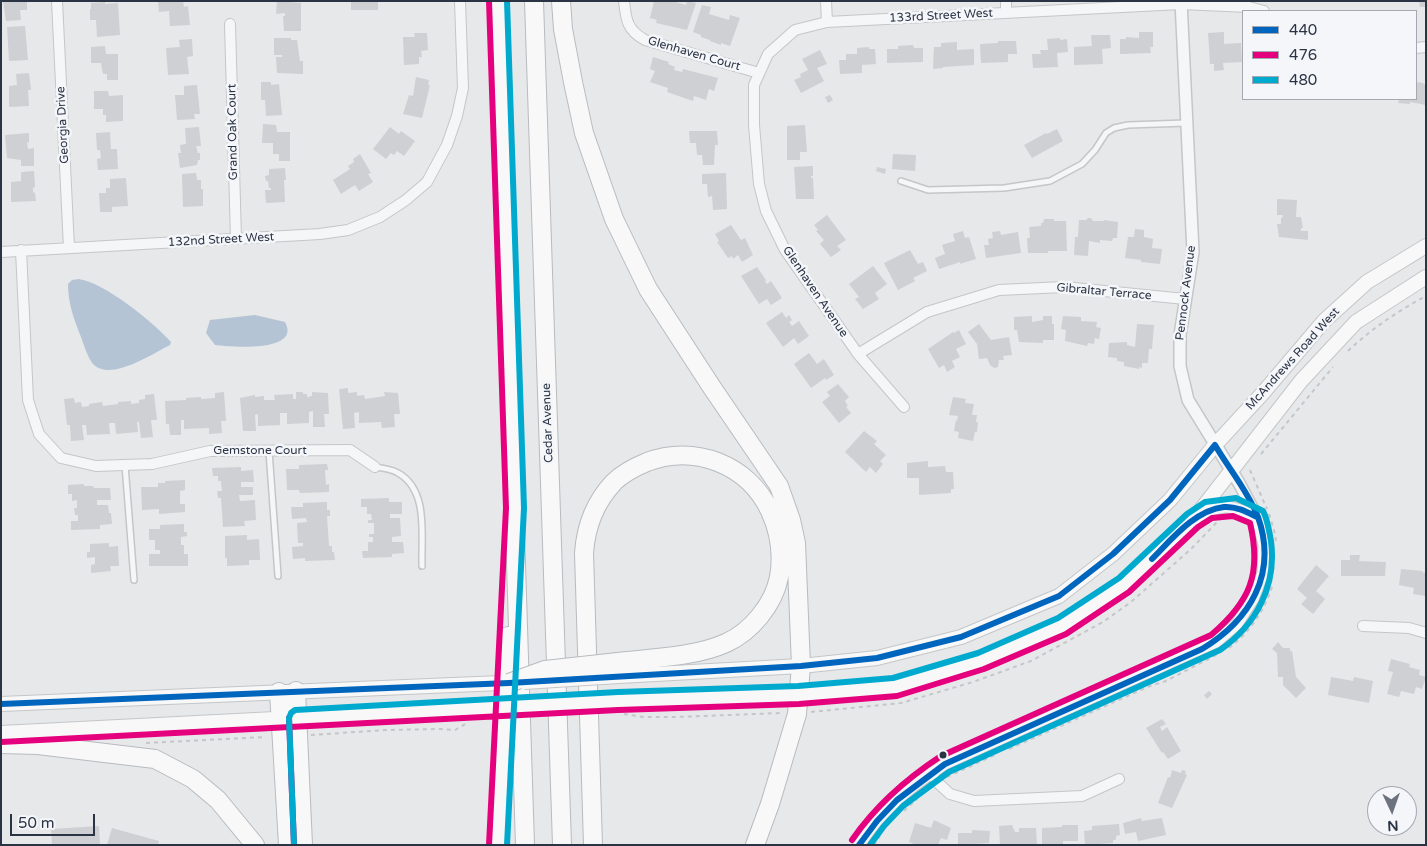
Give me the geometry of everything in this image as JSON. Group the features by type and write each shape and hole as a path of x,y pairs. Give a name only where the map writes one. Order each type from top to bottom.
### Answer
{"highway":[{"path":"498,1 525,845"},
{"name":"Cedar Avenue","path":"534,1 562,845"},
{"path":"561,1 563,29 572,82 584,133 614,219 648,289 710,386 779,486 791,520 796,543 801,666 799,695 795,723 755,845"},
{"path":"509,682 545,670 619,669 702,651 726,643 743,633 758,618 769,602 777,585 781,563 780,543 776,524 766,501 753,485 736,471 718,461 699,456 676,455 655,459 635,467 615,480 600,499 591,516 586,534 584,553 593,845"},
{"path":"498,845 514,508"},
{"path":"288,692 303,845"},
{"path":"288,845 290,727"},
{"path":"1,744 38,745 155,759 193,778 218,800 255,845"}],"main road":[{"name":"McAndrews Road West","path":"619,669 801,666 877,658 960,637 1059,596 1113,554 1170,500 1324,321 1367,282 1426,246"},
{"name":"McAndrews Road West","path":"1,733 290,727 471,716 618,701 799,695 895,687 981,661 1062,626 1124,585 1193,520 1301,381 1356,322 1426,277"},
{"path":"1,704 509,682"}],"street":[{"name":"Georgia Drive","path":"57,1 69,248"},
{"name":"132nd Street West","path":"1,252 320,234 348,230 380,217 406,200 427,182 447,146 457,116 463,88 460,1"},
{"name":"Glenhaven Court","path":"624,1 629,27 635,35 645,40 759,73"},
{"path":"826,1 827,22"},
{"path":"1006,1 1006,13"},
{"name":"133rd Street West","path":"759,73 768,54 795,30 827,22 1181,2 1249,7 1260,10"},
{"name":"Pennock Avenue","path":"858,845 874,823 892,804 914,785 945,764 1216,642 1237,624 1259,587 1263,573 1264,545 1257,517 1239,483 1188,400 1180,366 1180,335 1193,252 1181,2"},
{"name":"Grand Oak Court","path":"230,24 236,239"},
{"name":"Glenhaven Avenue","path":"759,73 754,85 755,141 759,184 766,211 785,250 858,354 904,406"},
{"name":"Gemstone Court","path":"21,250 28,400 39,434 61,458 96,466 152,464 210,450 350,450 376,467"},
{"name":"Gibraltar Terrace","path":"858,354 927,312 999,290 1064,287 1185,299"},
{"path":"1193,520 1209,510 1227,507 1235,507 1257,517"},
{"path":"1363,626 1409,628 1426,633"},
{"path":"932,773 938,783 950,794 974,801 1082,796 1118,779"}],"lane":[{"path":"901,180 928,190 1004,188 1050,182 1082,164 1095,150 1106,133 1114,128 1128,125 1187,123"},
{"path":"268,450 278,576"},
{"path":"125,465 134,580"},
{"path":"376,467 398,472 410,482 420,499 422,566"}],"path":[{"path":"1344,355 1365,335 1387,319 1426,296"},
{"path":"1258,459 1334,366"},
{"path":"1248,471 1253,465"},
{"path":"144,743 290,727 395,730 441,728 455,730 471,716"}],"water":[{"path":"79,279 102,288 128,304 163,334 171,342 170,345 143,360 121,368 102,369 94,365 85,348 70,305 68,284 72,280"},
{"path":"255,315 285,322 287,332 283,339 262,346 223,346 215,345 206,333 210,320"}],"building":[{"path":"3,1 27,1 27,10 20,10 21,20 6,21"},
{"path":"158,1 183,1 184,7 188,6 190,25 170,26 169,11 159,12"},
{"path":"277,1 301,3 301,31 284,31 283,16 285,16 285,13 276,14"},
{"path":"351,1 378,1 378,10 351,10"},
{"path":"654,1 672,1 686,5 687,1 696,3 687,30 656,23 657,20 650,18"},
{"path":"1419,1 1426,1 1426,7 1420,7"},
{"path":"105,2 105,4 118,3 120,35 97,37 96,20 90,20 91,3"},
{"path":"702,5 711,7 709,14 729,20 730,15 740,18 730,46 710,41 693,32"},
{"path":"25,26 28,60 9,61 7,27"},
{"path":"1139,32 1153,32 1153,47 1150,47 1151,53 1120,54 1120,39 1126,39 1126,37 1139,38"},
{"path":"1224,32 1224,44 1241,43 1242,62 1223,63 1224,70 1214,71 1214,64 1210,64 1208,33"},
{"path":"414,33 427,33 428,50 421,51 422,57 419,57 419,64 404,65 403,37 415,37"},
{"path":"1091,35 1110,35 1111,48 1102,49 1103,64 1074,65 1074,47 1092,46"},
{"path":"274,38 297,40 300,61 303,61 303,74 277,73 276,57 282,57 282,55 274,55"},
{"path":"1060,38 1060,40 1067,39 1068,52 1057,53 1058,67 1033,68 1032,54 1041,54 1040,50 1048,50 1047,39"},
{"path":"192,39 193,56 187,57 189,74 168,75 166,48 180,47 179,40"},
{"path":"998,41 1016,41 1017,54 1008,54 1008,62 981,63 980,44 998,43"},
{"path":"957,42 957,50 974,49 974,65 933,69 934,47 941,47 941,43"},
{"path":"913,45 914,48 923,48 923,62 887,63 887,49 898,49 898,46"},
{"path":"105,46 106,54 118,54 118,80 107,80 107,74 103,74 101,63 91,63 91,47"},
{"path":"869,47 869,49 875,49 876,64 862,65 862,73 840,74 839,60 846,60 846,54 857,54 857,48"},
{"path":"820,50 827,64 817,68 824,81 801,93 794,80 801,77 800,74 808,70 802,59"},
{"path":"653,57 669,62 668,64 675,67 674,70 682,72 683,69 718,78 714,91 709,89 706,100 694,96 693,101 667,92 668,88 650,82 655,71 650,69"},
{"path":"29,73 31,90 28,90 29,106 9,107 9,86 17,85 16,74"},
{"path":"416,77 429,80 428,85 430,85 422,118 403,114 409,95 413,96"},
{"path":"261,82 271,82 271,85 279,84 282,115 266,116 265,100 261,100"},
{"path":"1417,83 1423,83 1426,86 1426,105 1410,102 1410,104 1398,103 1399,100 1417,100"},
{"path":"197,85 200,114 194,114 195,119 177,120 175,95 184,95 184,86"},
{"path":"94,91 108,91 109,96 123,95 123,121 106,122 106,115 103,115 103,109 94,109"},
{"path":"830,95 833,100 828,103 825,97"},
{"path":"263,124 276,125 277,132 290,132 290,161 279,161 279,154 273,154 273,143 262,143"},
{"path":"805,125 807,152 800,152 800,160 787,160 787,126"},
{"path":"199,127 201,146 196,146 198,153 200,153 200,160 198,160 197,165 180,168 178,153 181,153 180,145 186,144 185,128"},
{"path":"390,127 399,134 401,131 415,141 404,156 397,151 394,155 391,153 386,159 373,149"},
{"path":"1057,129 1063,141 1032,158 1024,145"},
{"path":"689,131 717,131 718,145 715,145 714,165 703,165 702,155 697,155 696,143 690,143"},
{"path":"110,132 111,149 117,149 118,169 98,170 97,159 101,158 100,150 97,150 96,133"},
{"path":"29,133 28,149 34,148 34,166 21,166 21,160 7,158 5,135"},
{"path":"360,154 371,173 368,174 373,182 359,191 355,185 341,194 333,180 350,169 348,166"},
{"path":"893,154 916,155 915,171 892,169"},
{"path":"813,166 813,176 811,178 813,178 814,199 796,199 794,167"},
{"path":"877,167 886,169 885,174 876,171"},
{"path":"285,168 285,202 266,203 265,190 271,190 271,188 269,188 265,176 269,175 269,169"},
{"path":"34,171 35,187 33,192 35,193 36,201 11,202 11,182 21,181 21,172"},
{"path":"196,173 197,180 201,180 201,189 203,189 203,206 183,207 182,174"},
{"path":"726,173 727,209 713,210 712,196 708,197 707,184 702,184 702,174"},
{"path":"126,178 128,206 112,207 112,212 100,212 99,193 106,193 106,188 110,188 110,179"},
{"path":"1277,199 1297,200 1296,217 1301,217 1303,228 1301,228 1301,231 1308,231 1308,240 1279,237 1277,224 1281,224 1283,215 1277,215"},
{"path":"827,215 846,240 837,246 841,250 831,257 820,244 824,240 816,231 818,230 814,225"},
{"path":"1091,218 1093,221 1118,222 1117,238 1113,238 1112,241 1100,240 1100,243 1089,241 1088,256 1074,255 1075,237 1078,237 1079,220 1086,220"},
{"path":"1044,219 1066,221 1067,251 1028,253 1027,238 1030,238 1029,227 1041,226"},
{"path":"731,225 741,240 745,238 753,255 742,262 738,255 733,259 732,256 728,258 717,242 719,241 715,234"},
{"path":"1135,229 1144,230 1144,237 1153,239 1152,248 1162,249 1160,264 1125,258 1128,237 1134,237"},
{"path":"963,231 965,238 969,237 976,259 939,269 935,258 945,254 942,245 955,241 953,234"},
{"path":"1000,231 1001,235 1018,232 1021,253 986,258 984,245 989,245 988,239 993,238 992,232"},
{"path":"910,250 918,264 923,262 927,271 913,278 915,281 898,290 884,263"},
{"path":"873,266 887,284 875,293 879,299 863,309 855,299 859,297 849,284"},
{"path":"757,267 767,284 771,281 782,298 771,305 767,299 759,304 741,276"},
{"path":"782,312 786,318 789,315 792,320 789,322 792,326 799,321 809,336 798,344 794,338 783,347 766,323"},
{"path":"1032,316 1032,322 1043,320 1043,316 1052,316 1054,340 1043,340 1043,343 1019,342 1017,330 1014,330 1014,317"},
{"path":"1063,316 1081,317 1081,321 1097,322 1096,327 1101,328 1099,339 1095,338 1094,344 1088,343 1087,346 1065,341 1066,330 1061,329"},
{"path":"979,324 991,340 1009,337 1012,355 1003,356 1004,360 999,360 998,367 994,368 990,365 987,358 979,359 977,344 968,332"},
{"path":"1137,324 1154,325 1152,349 1149,349 1148,363 1142,363 1142,368 1139,367 1139,369 1124,366 1124,362 1117,361 1117,358 1108,357 1109,343 1127,342 1127,345 1135,347"},
{"path":"959,330 966,344 956,349 960,357 952,361 955,367 947,372 944,365 939,368 928,349"},
{"path":"809,353 817,364 824,359 834,375 826,380 825,378 811,388 794,364"},
{"path":"838,384 849,397 845,401 848,406 846,407 851,413 839,423 822,402 830,396 827,392"},
{"path":"348,388 348,393 357,392 357,396 364,395 365,399 385,396 384,392 398,393 400,414 394,414 395,427 382,428 381,422 359,423 359,412 354,413 355,428 343,429 339,389"},
{"path":"224,392 226,421 221,421 222,433 209,434 209,428 184,429 184,420 181,420 181,435 170,435 169,424 166,424 165,401 201,397 201,399 215,398 215,393"},
{"path":"296,392 303,392 303,394 307,394 307,397 312,396 312,392 328,393 329,414 324,414 325,427 313,427 313,411 309,412 309,423 287,424 287,413 280,413 280,425 258,426 258,414 255,415 256,431 243,431 240,398 255,395 255,397 264,396 264,400 275,400 274,395 293,394 293,399 296,399"},
{"path":"154,394 157,420 151,420 153,437 141,438 139,422 137,422 138,432 116,434 115,423 109,423 110,434 87,435 86,425 82,425 84,440 71,441 70,425 67,425 64,399 74,398 75,403 81,402 82,407 102,402 103,406 118,404 118,402 131,401 131,404 139,403 139,400 145,399 145,395"},
{"path":"953,397 966,399 965,403 974,404 972,415 977,415 976,422 978,422 977,432 975,432 973,441 958,438 959,432 954,431 958,416 949,415"},
{"path":"864,431 877,441 874,444 886,455 880,461 883,464 876,473 870,467 866,472 845,452"},
{"path":"928,461 928,467 945,466 946,472 953,472 954,489 951,489 951,493 919,495 919,478 907,478 907,463"},
{"path":"327,464 328,470 325,470 326,485 329,484 329,492 300,493 299,490 287,490 286,469 299,469 299,465"},
{"path":"241,467 241,471 253,470 254,482 241,482 241,487 253,487 253,495 239,495 240,501 255,500 256,520 244,521 245,526 223,527 221,498 218,498 217,491 222,491 221,481 218,481 218,476 213,476 212,468"},
{"path":"185,480 185,490 180,491 180,504 185,504 185,512 159,514 159,509 142,510 141,487 158,487 158,483 165,483 165,481"},
{"path":"84,484 84,486 93,486 94,488 110,488 111,500 97,500 97,505 108,505 112,524 100,525 100,529 71,530 71,521 78,521 78,515 75,515 74,508 77,508 77,500 72,501 72,494 68,494 68,485"},
{"path":"389,498 389,502 402,502 402,514 390,514 390,518 400,518 401,536 392,537 392,542 403,542 404,553 392,554 392,557 363,558 362,551 368,551 368,542 373,542 373,537 369,537 369,534 374,534 374,523 368,523 368,520 372,520 371,514 367,514 367,507 361,507 361,499"},
{"path":"327,502 327,510 330,510 330,516 327,516 329,546 332,546 335,560 305,561 305,558 293,559 292,547 303,546 303,543 298,543 297,523 307,522 306,518 292,519 291,507 303,507 303,503"},
{"path":"184,524 184,532 187,532 187,536 181,537 181,545 184,545 184,554 188,554 188,566 149,566 149,554 160,554 160,550 155,550 155,540 149,540 149,529 160,529 160,525"},
{"path":"247,535 247,540 259,539 260,560 249,560 249,565 227,566 225,536"},
{"path":"109,543 109,547 118,546 119,566 110,566 111,571 91,573 91,565 95,564 95,557 87,558 87,552 90,552 90,544"},
{"path":"1350,555 1360,555 1359,561 1386,562 1385,576 1341,576 1341,560 1350,560"},
{"path":"1316,565 1329,576 1316,591 1325,599 1313,614 1301,604 1307,598 1297,589"},
{"path":"1401,569 1423,571 1426,573 1426,596 1413,594 1414,588 1399,585"},
{"path":"1278,642 1283,648 1290,648 1290,651 1292,651 1296,677 1306,688 1296,698 1283,685 1283,677 1278,677 1277,653 1272,649"},
{"path":"1391,659 1410,664 1409,667 1420,670 1419,675 1426,677 1422,689 1416,687 1414,694 1401,691 1399,697 1387,694 1393,672 1388,671"},
{"path":"1331,677 1353,681 1354,677 1373,681 1369,703 1328,695"},
{"path":"1209,691 1212,694 1207,699 1204,695"},
{"path":"1162,719 1166,724 1160,727 1162,731 1167,727 1181,751 1168,759 1146,728"},
{"path":"1172,770 1181,773 1182,770 1186,771 1185,774 1187,775 1172,808 1158,803"},
{"path":"1141,818 1142,821 1162,818 1166,835 1138,841 1136,832 1125,834 1123,823"},
{"path":"934,820 951,828 947,840 941,838 938,845 916,845 909,842 915,823 931,828"},
{"path":"1119,824 1120,835 1116,836 1116,840 1113,840 1113,843 1085,845 1084,831 1092,830 1092,826"},
{"path":"1012,825 1015,832 1019,832 1019,828 1036,828 1037,845 1000,845 999,826"},
{"path":"1062,825 1078,825 1078,841 1063,841 1063,844 1042,845 1042,828 1062,827"},
{"path":"99,826 100,845 52,845 51,829"},
{"path":"112,828 159,841 158,845 107,845"},
{"path":"972,830 990,831 989,843 958,845 958,833 972,833"}],"transit line":[{"name":"476","path":"489,1 506,508 489,845"},
{"name":"480","path":"507,1 524,508 507,845"},
{"name":"440","path":"1,704 509,683 801,666 877,658 961,637 1059,596 1113,554 1170,500 1215,445 1254,507 1263,538 1264,558 1262,576 1256,594 1234,624 1202,649 945,764 897,800 877,821 859,845"},
{"name":"480","path":"294,845 289,718 295,710 618,692 798,686 893,678 978,653 1058,618 1119,578 1187,514 1205,502 1236,498 1263,511 1271,541 1271,574 1267,589 1254,616 1233,640 1220,650 949,772 903,806 884,826 870,845"},
{"name":"440","path":"1152,559 1184,527 1213,509 1233,507 1257,517"},
{"name":"476","path":"1,742 618,710 799,704 897,696 984,669 1066,634 1129,592 1198,527 1212,518 1233,516 1250,523 1254,557 1250,586 1244,599 1235,611 1211,635 941,756 916,774 881,804 852,840"},
{"name":"476","path":"289,718 294,845"}]}
